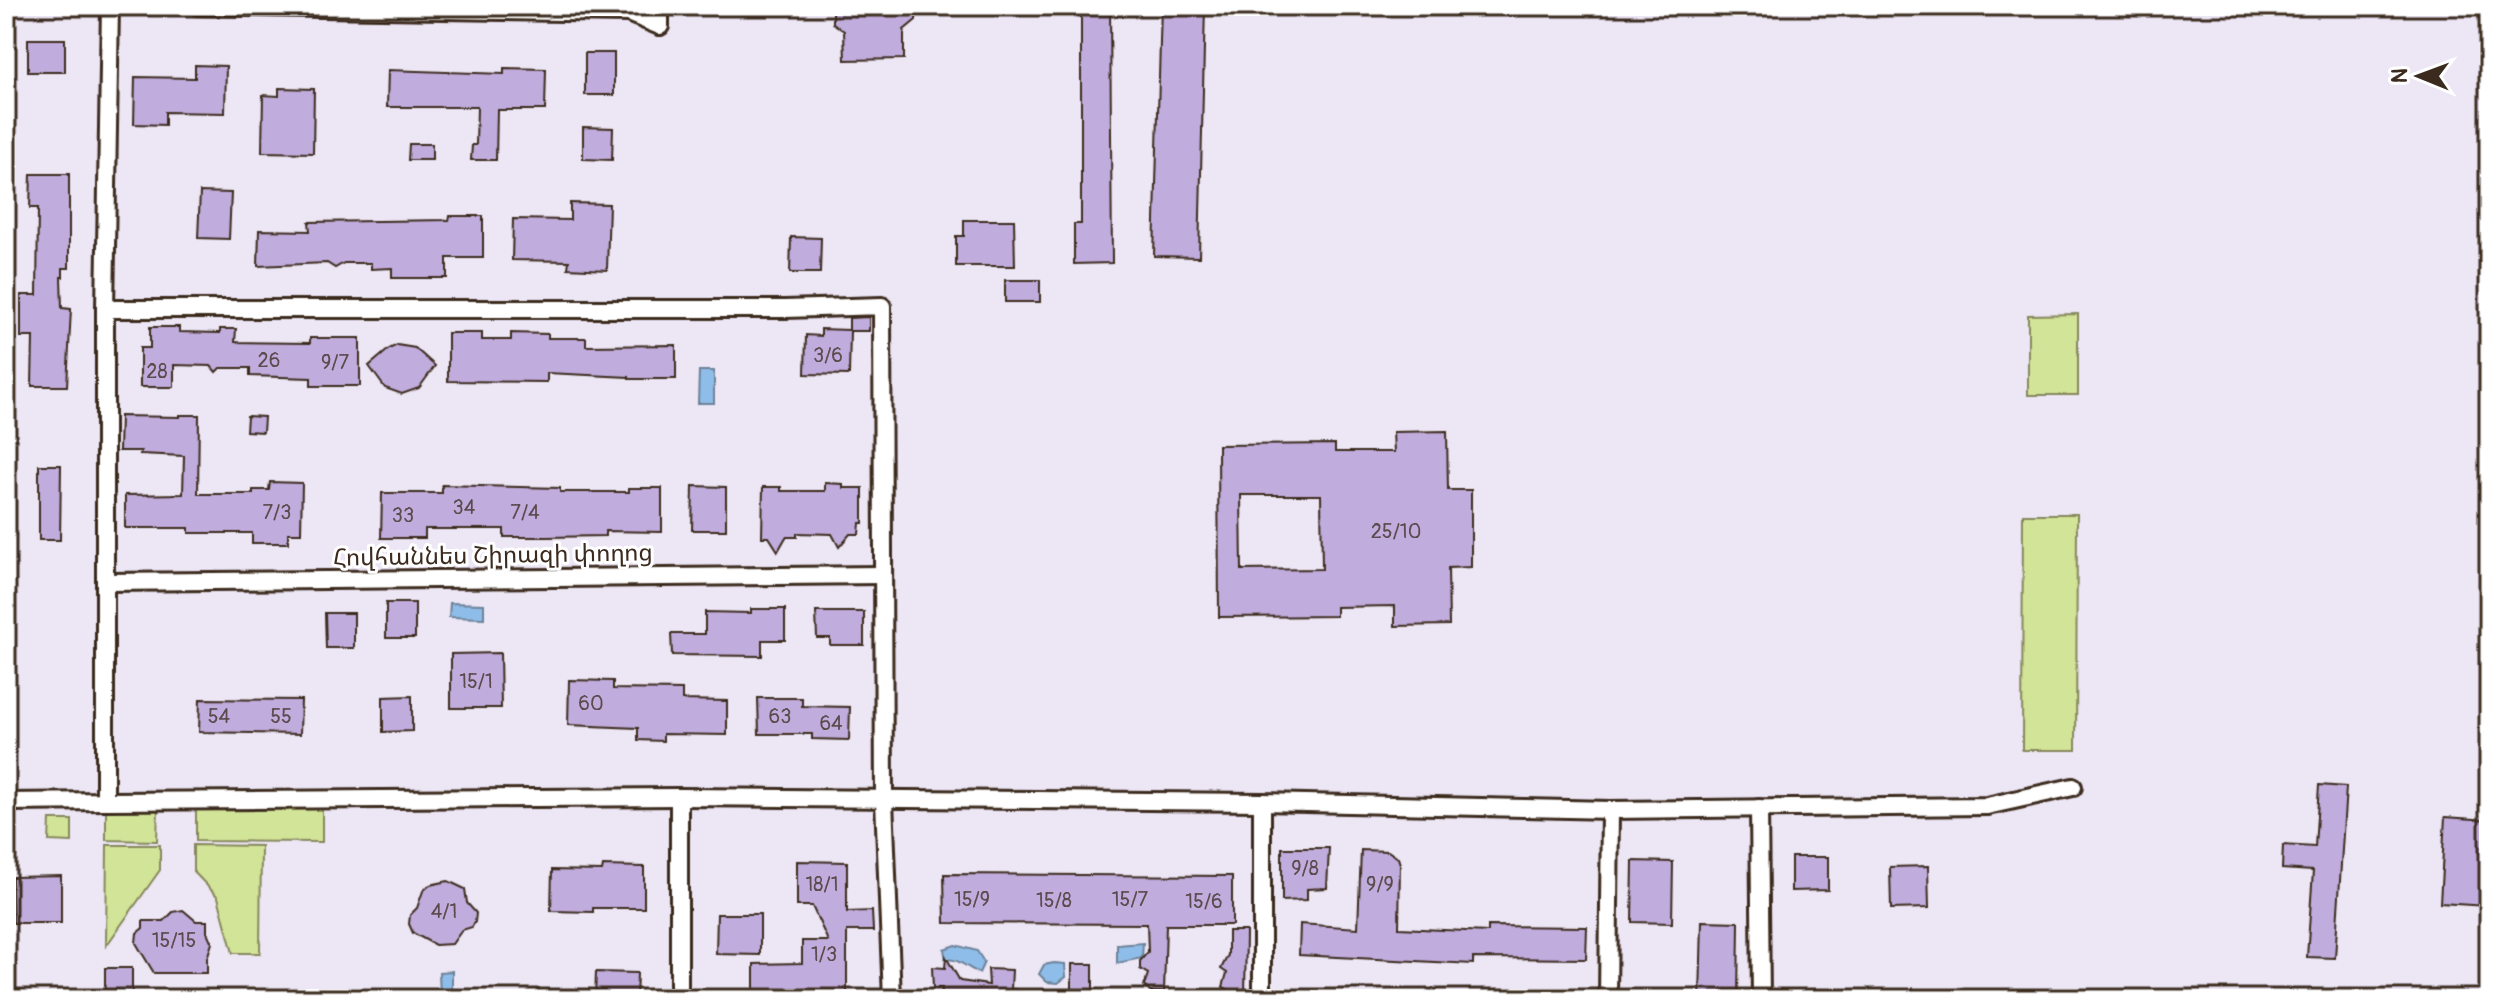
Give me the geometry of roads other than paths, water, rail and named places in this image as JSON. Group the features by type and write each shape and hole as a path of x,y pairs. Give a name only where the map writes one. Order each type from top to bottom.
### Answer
{"street":[{"path":"105,801 105,309 110,6"},
{"path":"198,6 628,13 660,26 660,6"},
{"path":"105,309 785,309 882,306 884,800 892,999"},
{"name":"Հովհաննես Շիրազի փողոց","path":"105,582 882,575"},
{"path":"6,802 679,797 1262,802 1610,810 1987,806 2073,787"},
{"path":"679,797 679,999"},
{"path":"1262,802 1262,999"},
{"path":"1759,808 1761,999"},
{"path":"1608,999 1610,810"}],"water":[{"path":"699,371 714,371 714,403 698,403"},
{"path":"450,603 484,604 484,618 449,617"},
{"path":"1143,943 1142,958 1117,963 1117,945"},
{"path":"955,945 977,951 984,962 979,973 959,962 946,960 944,949"},
{"path":"1065,964 1066,977 1058,983 1047,982 1039,974 1044,965"},
{"path":"452,971 452,999 440,999 439,972"}]}
